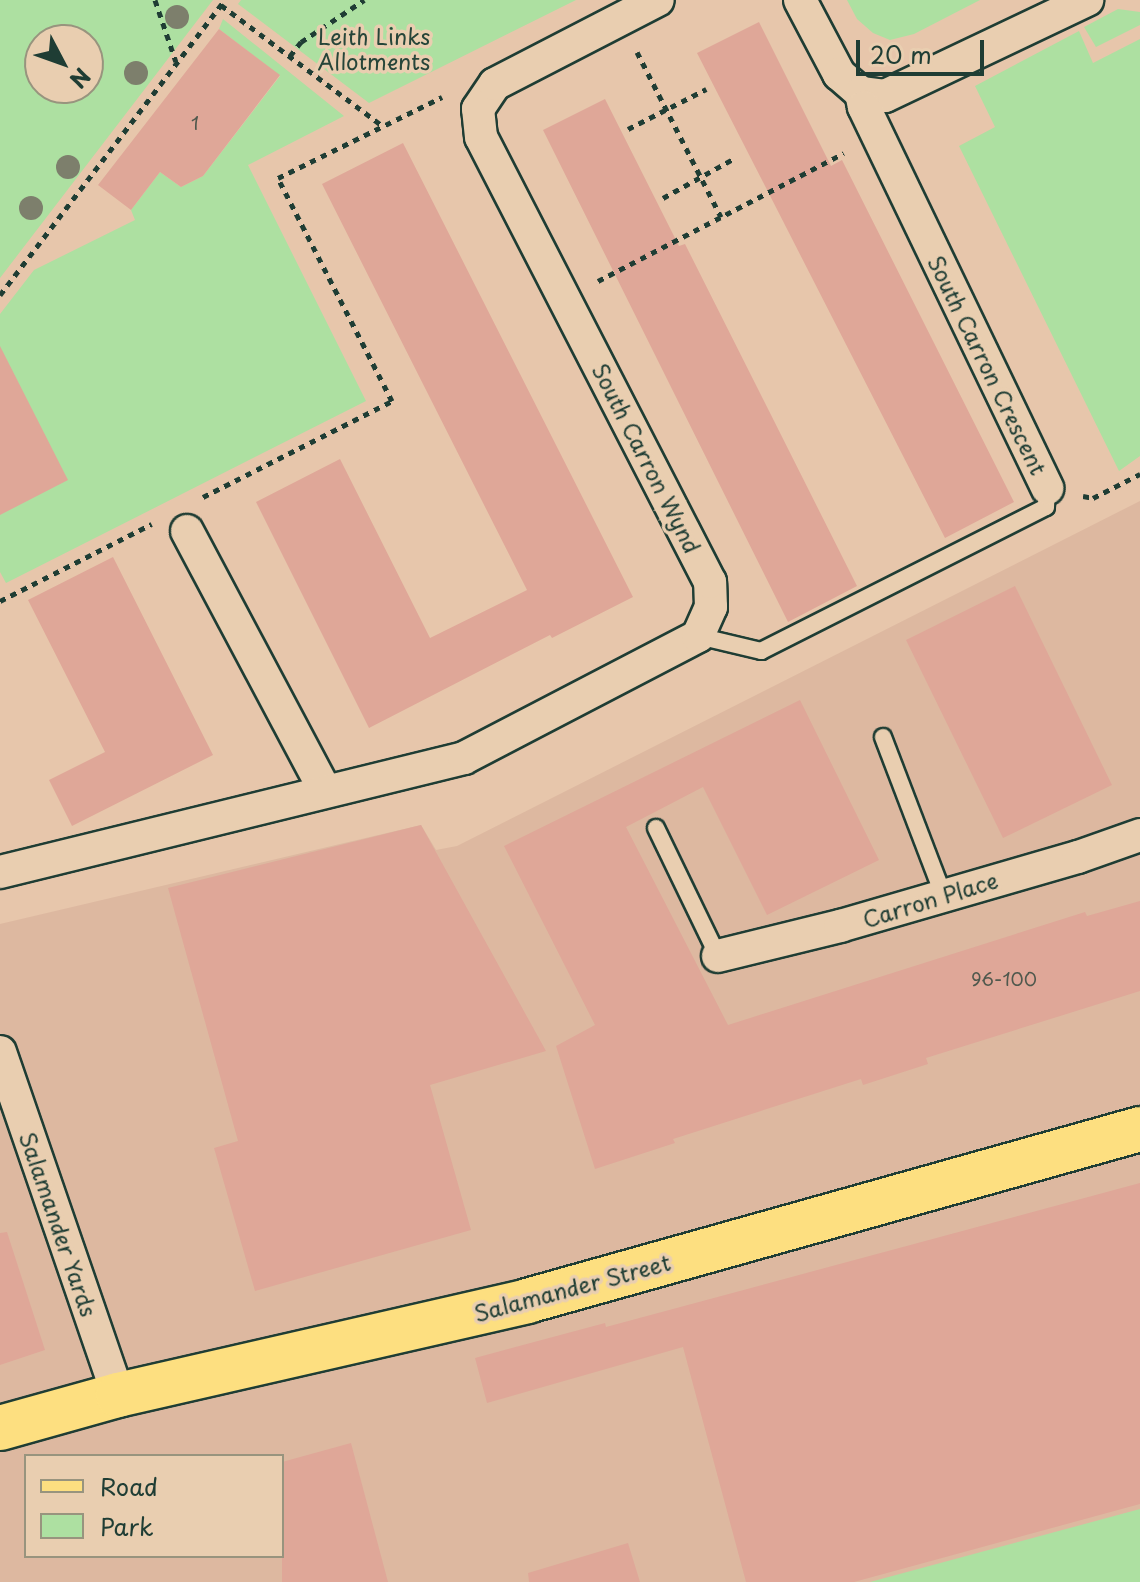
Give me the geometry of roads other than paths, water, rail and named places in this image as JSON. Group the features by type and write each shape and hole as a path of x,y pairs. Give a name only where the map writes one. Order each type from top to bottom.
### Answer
{"main road":[{"name":"Salamander Street","path":"0,1428 118,1395 527,1301 1140,1129"}],"street":[{"name":"South Carron Wynd","path":"658,0 495,84 478,109 481,137 710,582 711,607 698,636"},
{"path":"800,0 839,74 861,93 885,96 1087,0"},
{"name":"South Carron Crescent","path":"861,93 877,135 1047,488"},
{"path":"187,531 325,791"},
{"path":"4,860 464,758 698,636"},
{"name":"Carron Place","path":"718,956 840,926 1078,857 1140,835"},
{"name":"Salamander Yards","path":"0,1052 118,1395"}],"lane":[{"name":"South Carron Crescent","path":"698,636 761,651 1046,507 1047,488"},
{"path":"883,737 943,894"},
{"path":"656,828 718,956"}],"park label":[{"name":"Leith Links Allotments","path":"374,48"}]}
